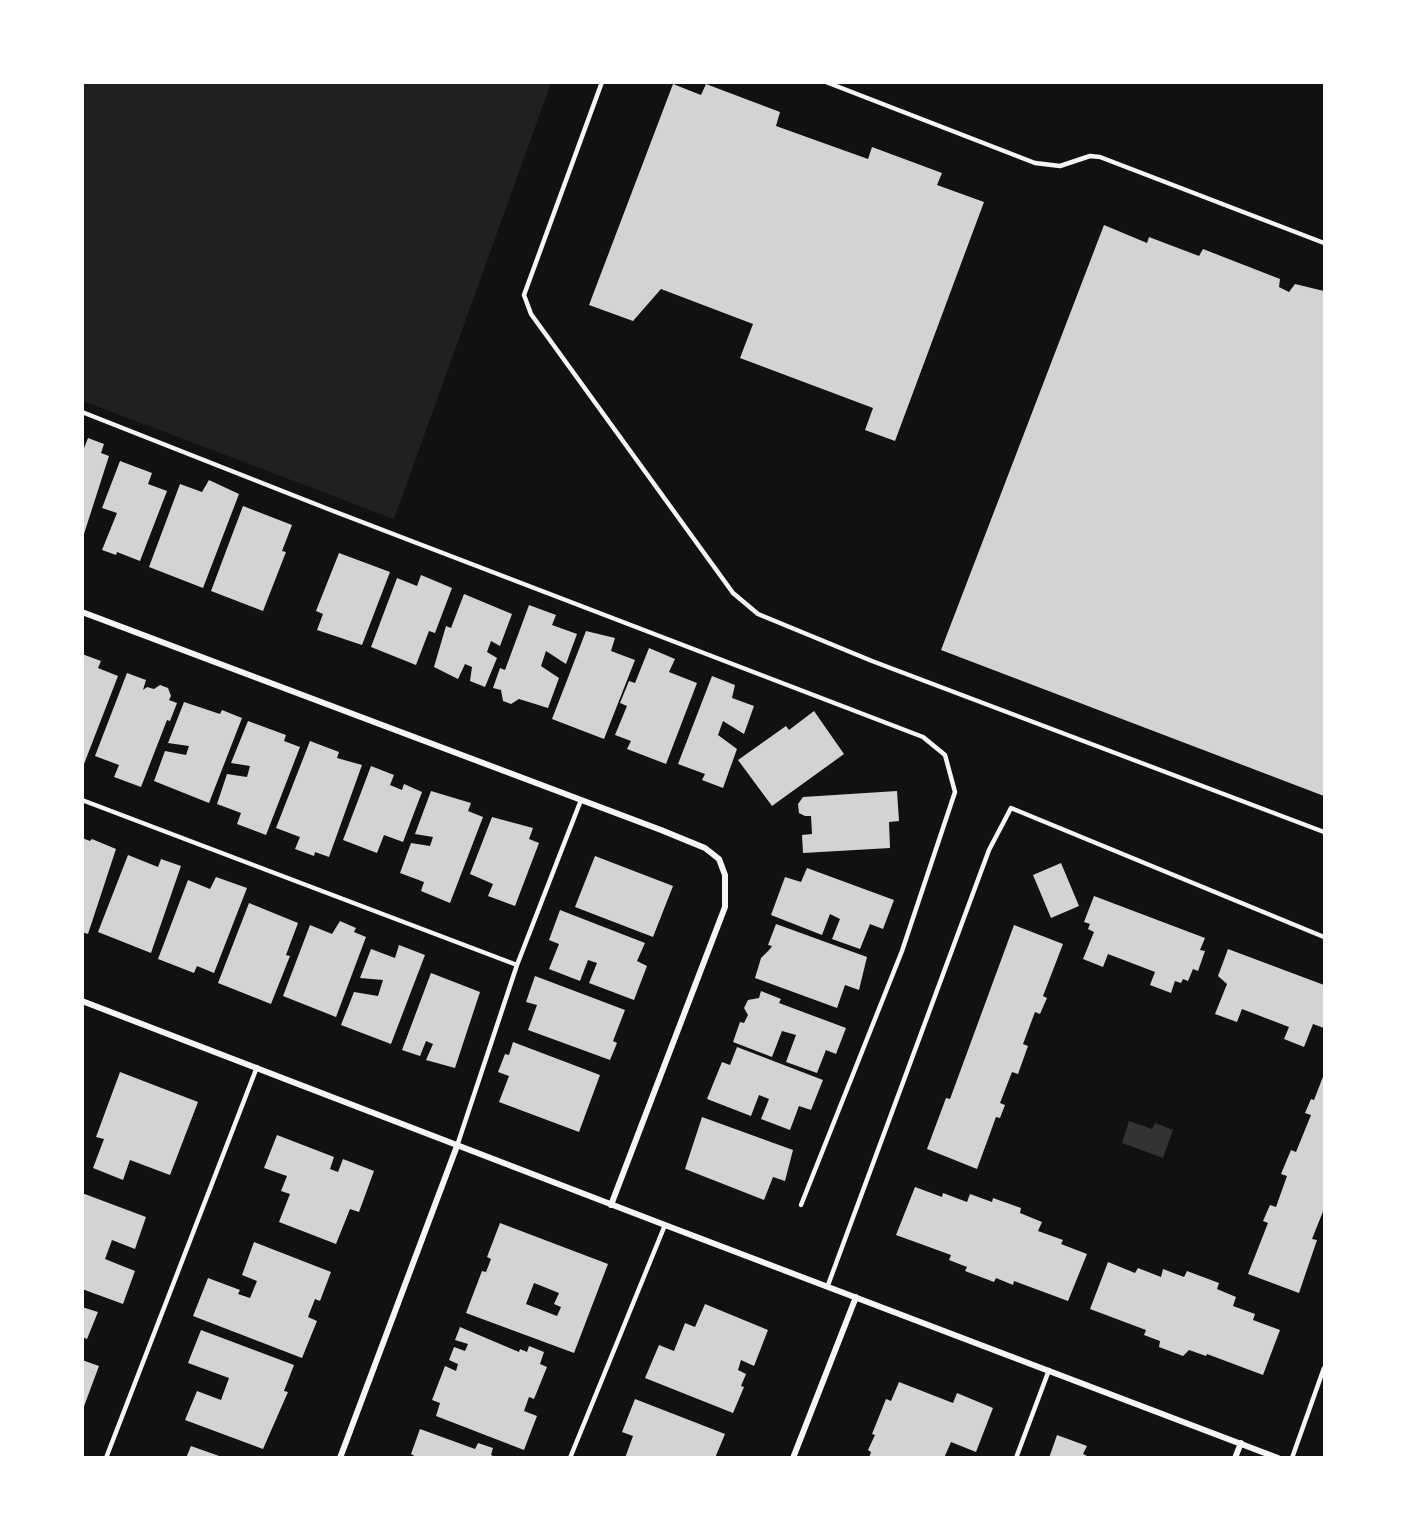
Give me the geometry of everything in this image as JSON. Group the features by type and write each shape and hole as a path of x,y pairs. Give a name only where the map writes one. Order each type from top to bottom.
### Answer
{"street":[{"path":"82,612 705,848 718,859 725,875 725,907 611,1205"},
{"path":"82,1001 456,1146 1278,1458"},
{"path":"340,1458 456,1146"},
{"path":"793,1458 856,1297"},
{"path":"1235,1458 1240,1443"}],"lane":[{"path":"602,82 524,296 531,314 733,593 758,614 872,661 1324,832"},
{"path":"826,82 1035,163 1060,166 1090,156 1100,157 1324,243"},
{"path":"82,412 328,509 923,737 945,755 955,792 902,951 801,1205"},
{"path":"82,800 517,965"},
{"path":"456,1146 517,965 581,800"},
{"path":"828,1286 990,850 1011,808 1324,937"},
{"path":"106,1458 257,1067"},
{"path":"570,1458 665,1225"},
{"path":"1292,1458 1324,1368"},
{"path":"1016,1458 1049,1370"}],"shaded area":[{"path":"82,83 551,83 394,519 83,401"},
{"path":"1129,1121 1152,1129 1155,1123 1173,1130 1163,1158 1122,1143"}],"building":[{"path":"673,84 701,95 706,84 780,112 776,126 868,159 872,147 942,173 937,185 984,202 895,441 865,430 873,408 740,358 753,324 661,289 633,321 589,305"},
{"path":"1104,225 1147,243 1149,237 1199,256 1203,249 1280,279 1279,287 1289,292 1295,284 1324,291 1324,796 941,650"},
{"path":"88,438 104,444 101,453 109,456 83,537 82,448"},
{"path":"120,461 152,473 148,484 167,491 140,561 117,552 116,555 102,550 117,513 102,508"},
{"path":"209,480 239,494 203,588 149,567 180,484 202,492"},
{"path":"243,506 292,525 282,551 286,552 263,611 211,591"},
{"path":"339,553 390,572 362,645 317,630 323,614 316,611"},
{"path":"421,575 452,588 435,633 429,631 416,665 371,647 397,578 417,586"},
{"path":"464,594 512,614 500,646 491,641 487,652 497,658 485,687 470,681 472,667 465,664 458,679 434,667 446,626 451,628"},
{"path":"529,605 556,615 552,625 577,634 566,664 546,651 541,666 559,678 548,708 519,699 511,704 503,701 501,690 493,688 500,668 505,670"},
{"path":"586,631 615,638 611,651 635,660 604,739 552,719"},
{"path":"649,648 675,659 669,672 697,683 666,764 627,749 631,741 615,735 627,706 620,703 629,681 635,683"},
{"path":"82,654 101,661 98,668 118,676 84,764 82,763"},
{"path":"127,673 146,680 143,690 147,687 154,689 160,685 168,688 171,696 169,700 177,703 170,721 167,720 141,787 114,777 119,765 95,756"},
{"path":"712,676 735,685 732,698 754,706 744,734 723,721 718,735 737,749 723,788 702,780 705,774 678,764"},
{"path":"184,702 220,714 222,710 242,718 209,803 154,781 165,751 186,755 189,746 168,743"},
{"path":"814,711 844,754 772,806 738,760 786,726 789,730"},
{"path":"248,721 286,735 284,741 300,747 266,835 237,824 241,813 217,804 227,774 247,777 250,766 231,763"},
{"path":"310,741 339,752 337,758 362,765 329,857 315,852 314,856 295,849 300,837 276,828"},
{"path":"371,766 394,775 390,785 402,790 404,784 422,792 403,842 384,835 377,853 343,840"},
{"path":"431,791 471,803 468,811 483,817 450,903 421,891 424,882 400,873 411,843 430,846 433,837 415,834"},
{"path":"897,791 899,821 889,822 890,848 803,853 802,835 812,834 811,816 799,813 798,804 803,797"},
{"path":"492,817 533,828 529,839 539,843 515,906 488,896 493,884 470,874"},
{"path":"82,838 90,841 92,839 116,849 88,934 82,932"},
{"path":"128,855 158,867 161,859 181,866 151,953 98,932"},
{"path":"595,856 673,886 653,937 575,907"},
{"path":"1061,863 1079,906 1051,918 1033,875"},
{"path":"807,868 894,900 883,929 870,924 860,949 832,939 840,919 830,914 822,935 771,915 785,877 801,882"},
{"path":"216,877 247,888 214,973 197,966 194,973 158,959 188,880 210,889"},
{"path":"1094,896 1205,938 1200,950 1205,951 1198,971 1193,969 1188,981 1183,979 1181,983 1175,981 1171,993 1150,985 1155,972 1108,954 1103,967 1083,959 1094,932 1088,929 1090,924 1084,922"},
{"path":"249,903 298,923 286,955 290,956 271,1004 218,983"},
{"path":"560,910 645,943 637,961 647,966 634,1000 589,983 597,963 588,960 580,981 549,969 559,944 549,940"},
{"path":"340,921 356,928 354,932 366,937 336,1017 283,996 310,925 332,934"},
{"path":"776,924 867,957 859,990 845,985 837,1008 755,978 761,958 772,946 768,945"},
{"path":"1014,925 1063,944 1043,996 1047,998 1040,1014 1035,1012 1023,1044 1028,1046 1018,1074 1012,1072 1000,1103 1005,1105 1000,1118 996,1117 977,1169 927,1149 946,1098 950,1099"},
{"path":"399,945 425,955 391,1044 341,1025 354,992 378,996 383,980 360,978 371,949 395,958"},
{"path":"1228,949 1324,985 1324,1028 1313,1024 1304,1047 1284,1039 1289,1027 1242,1009 1237,1022 1215,1014 1227,984 1218,976"},
{"path":"431,973 480,992 455,1068 426,1060 433,1044 426,1041 420,1056 402,1050"},
{"path":"535,976 625,1010 613,1041 617,1043 610,1060 528,1030 537,1005 526,1002"},
{"path":"761,991 781,999 779,1003 846,1028 836,1054 826,1050 817,1073 786,1062 796,1035 782,1031 772,1057 733,1042 740,1022 744,1023 748,1015 744,1008 748,1000 759,998"},
{"path":"513,1042 600,1075 579,1132 499,1102 509,1076 498,1072 505,1054 509,1055"},
{"path":"737,1047 823,1080 811,1110 799,1106 790,1130 761,1119 769,1099 759,1095 751,1116 707,1099 722,1062 730,1065"},
{"path":"120,1072 198,1102 170,1175 130,1160 123,1180 93,1168 104,1139 96,1137"},
{"path":"1324,1074 1324,1209 1312,1239 1317,1240 1299,1293 1248,1274 1268,1223 1263,1221 1270,1205 1276,1207 1287,1176 1281,1174 1291,1150 1296,1152 1311,1115 1305,1113 1311,1099 1314,1100"},
{"path":"702,1117 793,1150 785,1181 773,1177 764,1200 685,1169"},
{"path":"277,1135 334,1157 330,1169 338,1172 343,1159 374,1171 359,1212 350,1209 336,1244 279,1222 290,1194 281,1191 287,1176 264,1168"},
{"path":"915,1187 942,1197 943,1193 967,1202 970,1194 992,1202 993,1198 1021,1208 1020,1213 1042,1222 1038,1231 1063,1240 1061,1244 1087,1254 1068,1301 1014,1281 1013,1285 996,1278 994,1282 965,1271 967,1267 949,1260 951,1255 896,1235"},
{"path":"82,1193 146,1217 135,1249 112,1240 105,1259 135,1271 123,1304 82,1289"},
{"path":"500,1223 608,1264 574,1353 466,1313 482,1271 486,1272 491,1259 487,1257","holes":["534,1283 559,1293 554,1304 561,1307 557,1316 526,1304"]},
{"path":"254,1242 331,1272 320,1301 315,1299 308,1317 317,1321 302,1358 193,1316 208,1278 240,1290 238,1294 250,1298 257,1281 242,1275"},
{"path":"1108,1262 1135,1273 1138,1268 1161,1277 1163,1269 1184,1277 1187,1271 1219,1283 1217,1289 1236,1297 1233,1306 1255,1314 1253,1320 1280,1330 1263,1375 1207,1354 1206,1356 1189,1350 1183,1356 1159,1347 1160,1341 1144,1335 1146,1330 1090,1309"},
{"path":"705,1304 768,1330 754,1366 741,1360 738,1370 746,1374 741,1386 744,1387 733,1413 645,1378 659,1345 674,1351 685,1323 695,1327"},
{"path":"82,1307 98,1312 87,1339 82,1337"},
{"path":"460,1327 519,1352 520,1349 527,1352 529,1346 544,1352 540,1364 547,1367 534,1399 529,1397 524,1411 537,1416 524,1450 436,1416 440,1403 432,1400 445,1366 456,1371 458,1364 449,1360 454,1347 465,1351 468,1344 455,1340"},
{"path":"201,1330 294,1365 284,1391 288,1392 263,1449 185,1420 197,1391 221,1400 229,1378 188,1363"},
{"path":"82,1360 99,1366 83,1409 82,1409"},
{"path":"899,1382 953,1403 957,1393 993,1408 976,1452 951,1442 944,1458 869,1458 871,1452 868,1450 875,1435 872,1434 886,1399 891,1401"},
{"path":"635,1399 725,1434 715,1458 625,1458 633,1436 622,1432"},
{"path":"420,1429 475,1449 478,1443 493,1448 491,1455 497,1458 418,1458 411,1454"},
{"path":"1057,1435 1087,1446 1083,1454 1091,1458 1049,1458"},
{"path":"191,1446 222,1457 222,1458 186,1458"}]}
